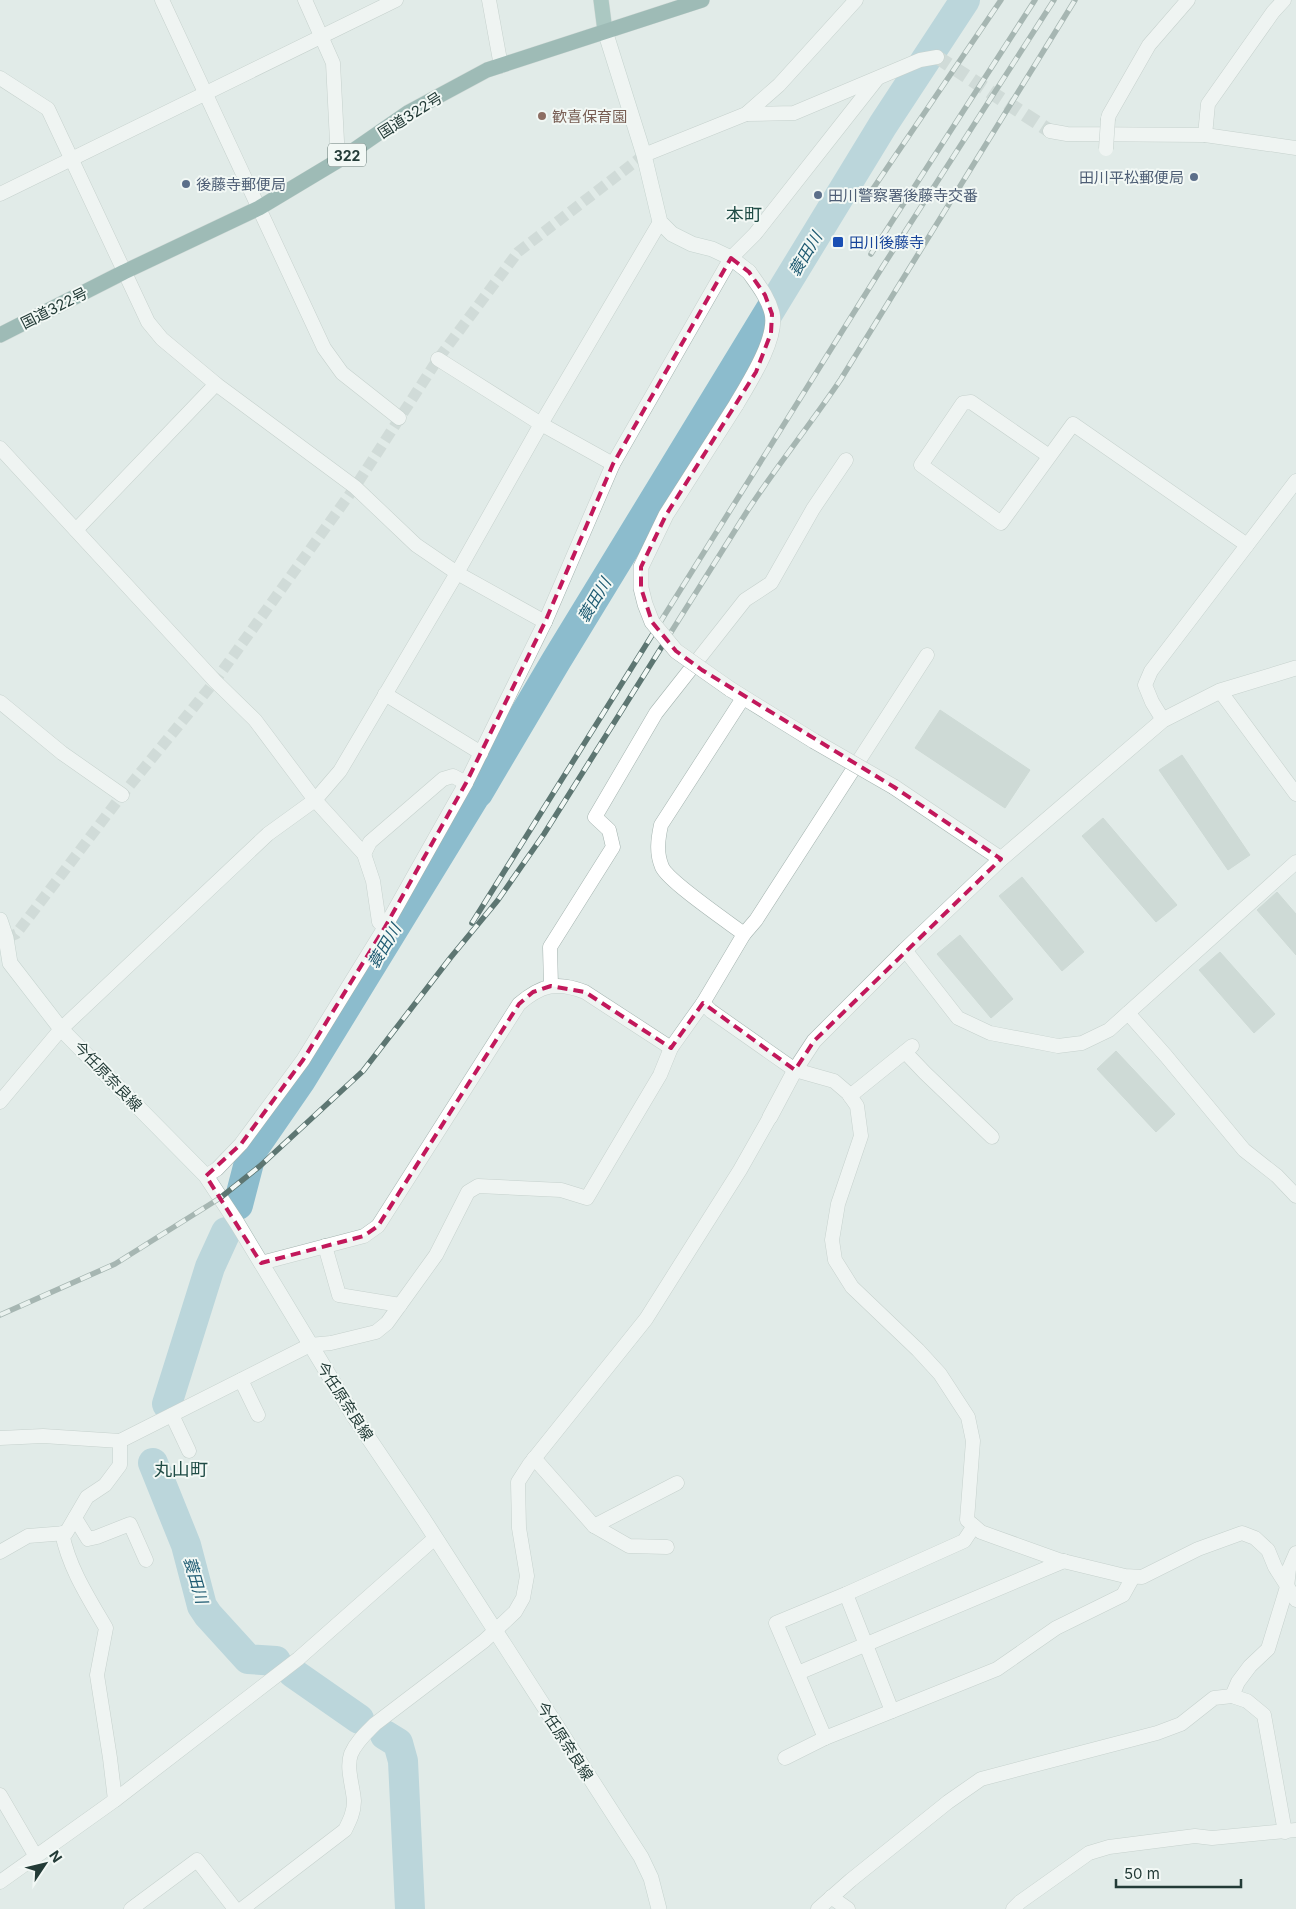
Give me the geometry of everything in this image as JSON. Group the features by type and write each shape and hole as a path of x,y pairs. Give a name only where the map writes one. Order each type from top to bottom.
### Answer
{"highway":[{"name":"国道322号","path":"0,335 124,272 259,208 338,161 409,112 487,70 702,0"}],"main road":[{"path":"600,0 606,31"}],"street":[{"path":"162,0 324,348 342,373 399,418"},
{"path":"305,0 333,62 338,161"},
{"path":"0,194 396,0"},
{"path":"489,0 501,66"},
{"path":"644,155 746,114 779,85 856,0"},
{"path":"1106,152 1109,115 1149,45 1188,0"},
{"path":"1205,135 1208,104 1273,12 1284,0"},
{"path":"606,31 644,155 660,222 672,234 692,244 712,249 731,258 749,272 765,295 772,314 771,333 756,372 666,515 641,567 641,588 644,604 652,622 676,651 743,698 814,742 894,787 1001,859"},
{"path":"746,114 794,112 920,60 937,56"},
{"path":"0,78 48,109 148,322 162,339 216,384 355,487 416,545 457,573 544,622"},
{"path":"206,1176 216,1169 241,1144 303,1060 386,927 481,753 544,622 613,464 731,258 755,234 877,79"},
{"path":"1050,131 1067,134 1205,135 1296,148"},
{"path":"0,1102 61,1029 268,834 315,800 340,771 660,222"},
{"path":"438,359 541,424 613,464"},
{"path":"76,530 216,384"},
{"path":"1049,456 971,402 963,403 921,464 1001,523 1073,424 1247,545"},
{"path":"0,448 215,681 255,720 315,800 364,854 373,881 379,922 386,927"},
{"path":"551,986 550,947 613,847 608,830 595,816 656,712 745,600 772,583 813,509 846,460"},
{"path":"1163,720 1152,702 1145,685 1151,671 1296,481"},
{"path":"0,1438 43,1436 120,1441 310,1345 331,1343 376,1332 387,1323 436,1254 468,1192 478,1186 561,1190 587,1198 660,1074 671,1048 703,1003 744,934 756,920 927,655"},
{"path":"242,1909 345,1830 353,1815 351,1755 360,1738 375,1724 495,1632 515,1612 523,1598 527,1576 519,1528 518,1482 534,1458 646,1319 740,1170 794,1070 814,1041 904,950 1001,859 1163,720 1220,692 1296,668"},
{"path":"1220,692 1296,794"},
{"path":"385,694 481,753"},
{"path":"743,698 661,825 657,845 662,868 676,883 744,934"},
{"path":"0,702 62,754 122,795"},
{"path":"364,854 370,842 443,778 453,776 466,783"},
{"path":"904,950 958,1018 990,1032 1058,1046 1082,1043 1109,1030 1296,862"},
{"name":"今任原奈良線","path":"0,920 6,938 5,964 61,1029 206,1176 353,1415 435,1538 641,1857 651,1878 659,1909"},
{"path":"261,1263 364,1236 378,1226 519,1004 533,992 551,986 570,987 585,992 671,1048"},
{"path":"703,1003 711,1011 794,1070 834,1081 850,1096 857,1106 861,1136 838,1204 832,1240 835,1260 852,1287 918,1350 940,1374 968,1417 973,1441 967,1520 981,1532 1064,1561 1125,1576 1142,1577 1198,1549 1242,1533 1255,1538 1268,1550 1287,1587 1296,1600"},
{"path":"1128,1013 1244,1150 1277,1176 1296,1196"},
{"path":"850,1096 909,1049 925,1073 992,1137"},
{"path":"325,1246 339,1294 400,1305"},
{"path":"241,1380 258,1415"},
{"path":"172,1415 189,1451"},
{"path":"0,1552 28,1536 66,1533 87,1497 105,1485 120,1465 120,1441"},
{"path":"534,1458 594,1526 629,1546 667,1547"},
{"path":"594,1526 677,1483"},
{"path":"75,1518 88,1539 130,1524 146,1560"},
{"path":"826,1738 776,1623 964,1541 974,1526"},
{"path":"62,1533 66,1554 82,1587 106,1628 97,1675 115,1800"},
{"path":"0,1882 35,1855 115,1800 298,1659 435,1538"},
{"path":"1232,1696 1238,1682 1250,1666 1268,1649 1287,1587 1289,1569 1296,1553"},
{"path":"798,1673 1064,1561"},
{"path":"785,1758 826,1738 997,1669 1056,1628 1123,1595 1133,1576"},
{"path":"846,1594 892,1711"},
{"path":"818,1909 948,1802 981,1779 1157,1733 1181,1724 1214,1698 1232,1696 1248,1701 1264,1715 1290,1831 1212,1838 1195,1836 1109,1847 1089,1853 1013,1909"},
{"path":"0,1795 35,1855"},
{"path":"131,1909 197,1860 235,1909"},
{"path":"831,1897 848,1909"}],"highlighted area":[{"path":"731,258 749,272 765,295 772,314 771,333 756,372 666,515 641,567 641,588 652,622 676,651 702,670 894,787 1001,859 814,1041 795,1070 703,1003 671,1048 585,992 551,986 533,992 519,1004 390,1210 378,1226 364,1236 261,1263 206,1176 241,1144 303,1060 385,927 466,783 545,622 613,464"}],"building":[{"path":"940,710 1030,770 1005,808 915,748"},
{"path":"1182,755 1250,855 1228,870 1159,770"},
{"path":"1103,818 1177,905 1156,922 1082,836"},
{"path":"1022,877 1084,952 1062,971 999,896"},
{"path":"1277,892 1296,914 1296,955 1257,910"},
{"path":"960,935 1013,999 991,1018 937,954"},
{"path":"1220,952 1275,1014 1254,1033 1199,970"},
{"path":"1116,1051 1175,1114 1156,1132 1097,1069"}],"waterway":[{"name":"蓑田川","path":"238,1205 252,1151 301,1080 478,793 556,661 883,125 965,0"},
{"name":"蓑田川","path":"167,1404 210,1267 226,1232"},
{"name":"蓑田川","path":"153,1463 186,1545 202,1606 248,1659 276,1661"},
{"name":"蓑田川","path":"293,1673 359,1719"},
{"name":"蓑田川","path":"385,1735 398,1743 403,1761 410,1909"}],"tunnel":[{"path":"937,57 1050,131"},
{"path":"6,938 16,934 122,795 215,681 355,487 438,359 518,252 644,155"}],"railway":[{"path":"866,199 1001,0"},
{"path":"871,254 1035,0"},
{"path":"472,923 883,266 1054,0"},
{"path":"0,1315 115,1264 220,1198 260,1166 363,1071 451,957 498,900 544,834 746,513 841,379 1075,0"}],"place":[{"name":"歓喜保育園","path":"542,116"},
{"name":"田川平松郵便局","path":"1194,177"},
{"name":"後藤寺郵便局","path":"186,184"},
{"name":"田川警察署後藤寺交番","path":"818,195"},
{"name":"田川後藤寺","path":"838,242"}],"district":[{"name":"本町","path":"744,214"},
{"name":"丸山町","path":"181,1469"}]}
